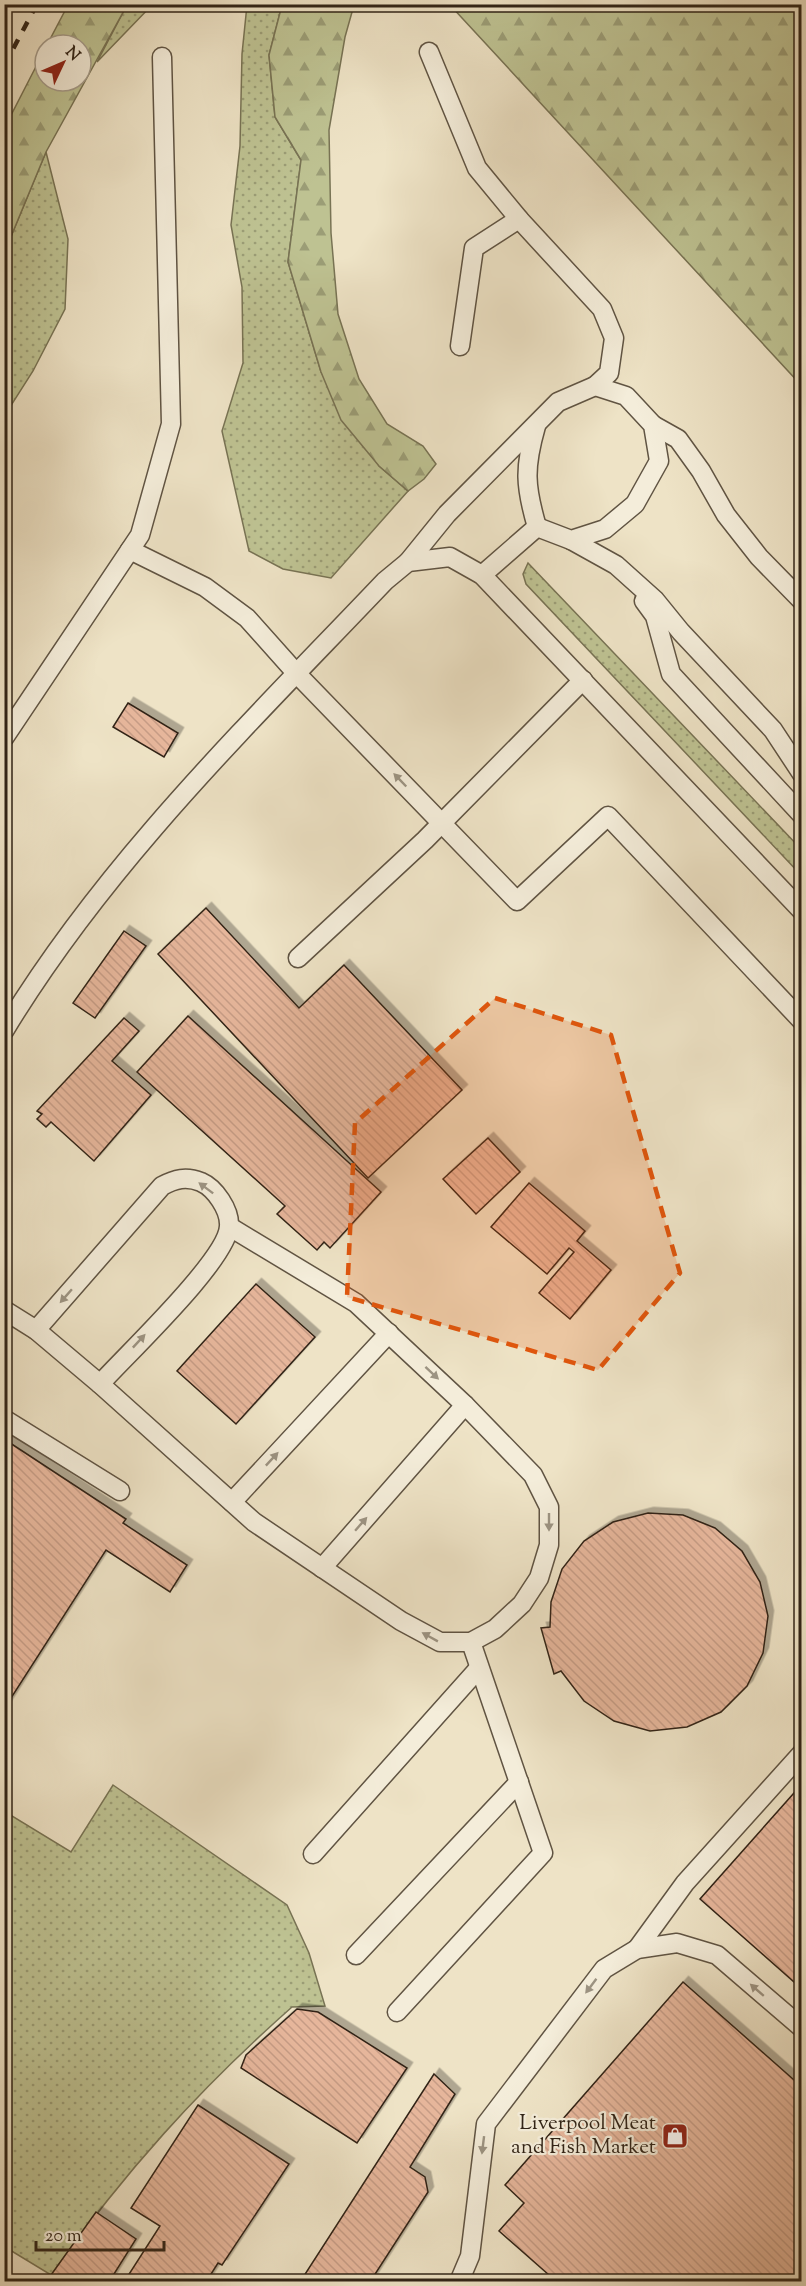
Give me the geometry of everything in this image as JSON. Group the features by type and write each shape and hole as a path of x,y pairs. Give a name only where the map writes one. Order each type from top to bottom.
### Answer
{"lane":[{"path":"4,1031 32,985 121,868 209,766 385,581 408,562 447,514 558,402 595,386 609,373 614,338 602,309 519,219 477,168 429,52"},
{"path":"4,738 140,535 171,424 162,57"},
{"path":"460,346 474,248 519,219"},
{"path":"595,386 626,396 653,424 678,439 701,471 726,514 759,557 801,601"},
{"path":"536,424 526,462 528,498 537,527"},
{"path":"571,540 605,529 635,504 659,461 653,424"},
{"path":"537,527 571,540 616,565 655,600 681,632 772,730 801,774"},
{"path":"482,575 537,527"},
{"path":"130,550 205,586 247,618 297,674 517,901 608,816 801,1021"},
{"path":"408,562 450,557 482,575 801,911"},
{"path":"616,565 655,616 671,674 801,816"},
{"path":"298,958 441,822 583,680"},
{"path":"36,1330 162,1186 173,1180 188,1178 203,1183 228,1210 230,1227 224,1244 208,1266 100,1384"},
{"path":"4,1310 36,1330 100,1384 255,1522 401,1621 440,1642 471,1642 495,1629 522,1604 539,1578 549,1545 549,1507 534,1475 465,1405 356,1303 230,1227"},
{"path":"232,1502 389,1333"},
{"path":"322,1568 465,1405"},
{"path":"4,1419 120,1491"},
{"path":"397,2012 543,1853 471,1642"},
{"path":"313,1854 479,1668"},
{"path":"638,1949 685,1883 801,1754"},
{"path":"356,1955 519,1782"},
{"path":"459,2282 470,2256 486,2124 604,1969 638,1949 677,1943 717,1955 801,2028"}],"highlighted area":[{"path":"495,998 611,1035 680,1273 598,1370 347,1297 355,1123"}],"green space":[{"path":"68,5 127,5 93,67 93,33 53,33"},
{"path":"127,5 152,5 97,62"},
{"path":"247,5 282,5 269,55 275,117 301,160 288,262 321,372 379,466 408,491 331,578 283,569 249,551 222,431 243,363 242,287 231,225 240,146 242,54"},
{"path":"282,5 354,5 345,37 329,130 331,233 338,314 359,379 387,424 423,446 436,464 424,479 408,491 379,466 341,420 321,372 288,262 301,160 275,117 269,55"},
{"path":"450,5 801,5 801,385"},
{"path":"33,72 33,93 79,93 46,152 5,251 5,127"},
{"path":"46,152 68,239 65,309 33,371 5,415 5,251"},
{"path":"528,563 801,849 801,875 526,584 523,574"},
{"path":"113,1785 287,1905 309,1953 325,2006 292,2007 257,2038 135,2167 51,2275 5,2247 4,1811 71,1852"}],"building":[{"path":"128,703 178,733 164,757 113,727"},
{"path":"206,908 299,1008 344,965 462,1090 368,1178 158,954"},
{"path":"124,931 146,946 95,1018 73,1003"},
{"path":"188,1016 381,1192 330,1248 324,1242 317,1250 277,1214 285,1206 137,1072"},
{"path":"124,1018 139,1031 112,1061 151,1095 94,1161 51,1122 46,1127 37,1119 42,1114 37,1111"},
{"path":"488,1138 520,1172 476,1214 443,1179"},
{"path":"529,1183 585,1231 577,1241 611,1270 570,1319 539,1293 574,1252 569,1248 547,1274 491,1227"},
{"path":"256,1284 315,1337 236,1424 177,1371"},
{"path":"4,1439 126,1519 123,1523 187,1565 170,1592 106,1550 4,1709"},
{"path":"648,1513 683,1515 715,1528 742,1551 760,1582 768,1616 763,1653 747,1686 721,1712 687,1727 650,1731 614,1721 584,1701 561,1671 554,1674 541,1628 550,1627 551,1602 562,1569 584,1541 613,1522"},
{"path":"802,1784 802,1989 700,1899"},
{"name":"Liverpool Meat and Fish Market","path":"683,1982 802,2087 802,2282 557,2282 499,2231 524,2203 505,2185"},
{"path":"297,2009 318,2012 407,2068 357,2143 241,2068 246,2055"},
{"path":"434,2074 455,2094 410,2167 425,2177 428,2192 370,2282 300,2282"},
{"path":"198,2105 289,2164 222,2265 218,2263 206,2282 124,2282 160,2226 131,2208"},
{"path":"96,2212 136,2239 109,2282 61,2282 51,2275"}],"railway":[{"path":"4,66 37,4"}],"place":[{"name":"Liverpool Meat and Fish Market","path":"675,2136"}]}
